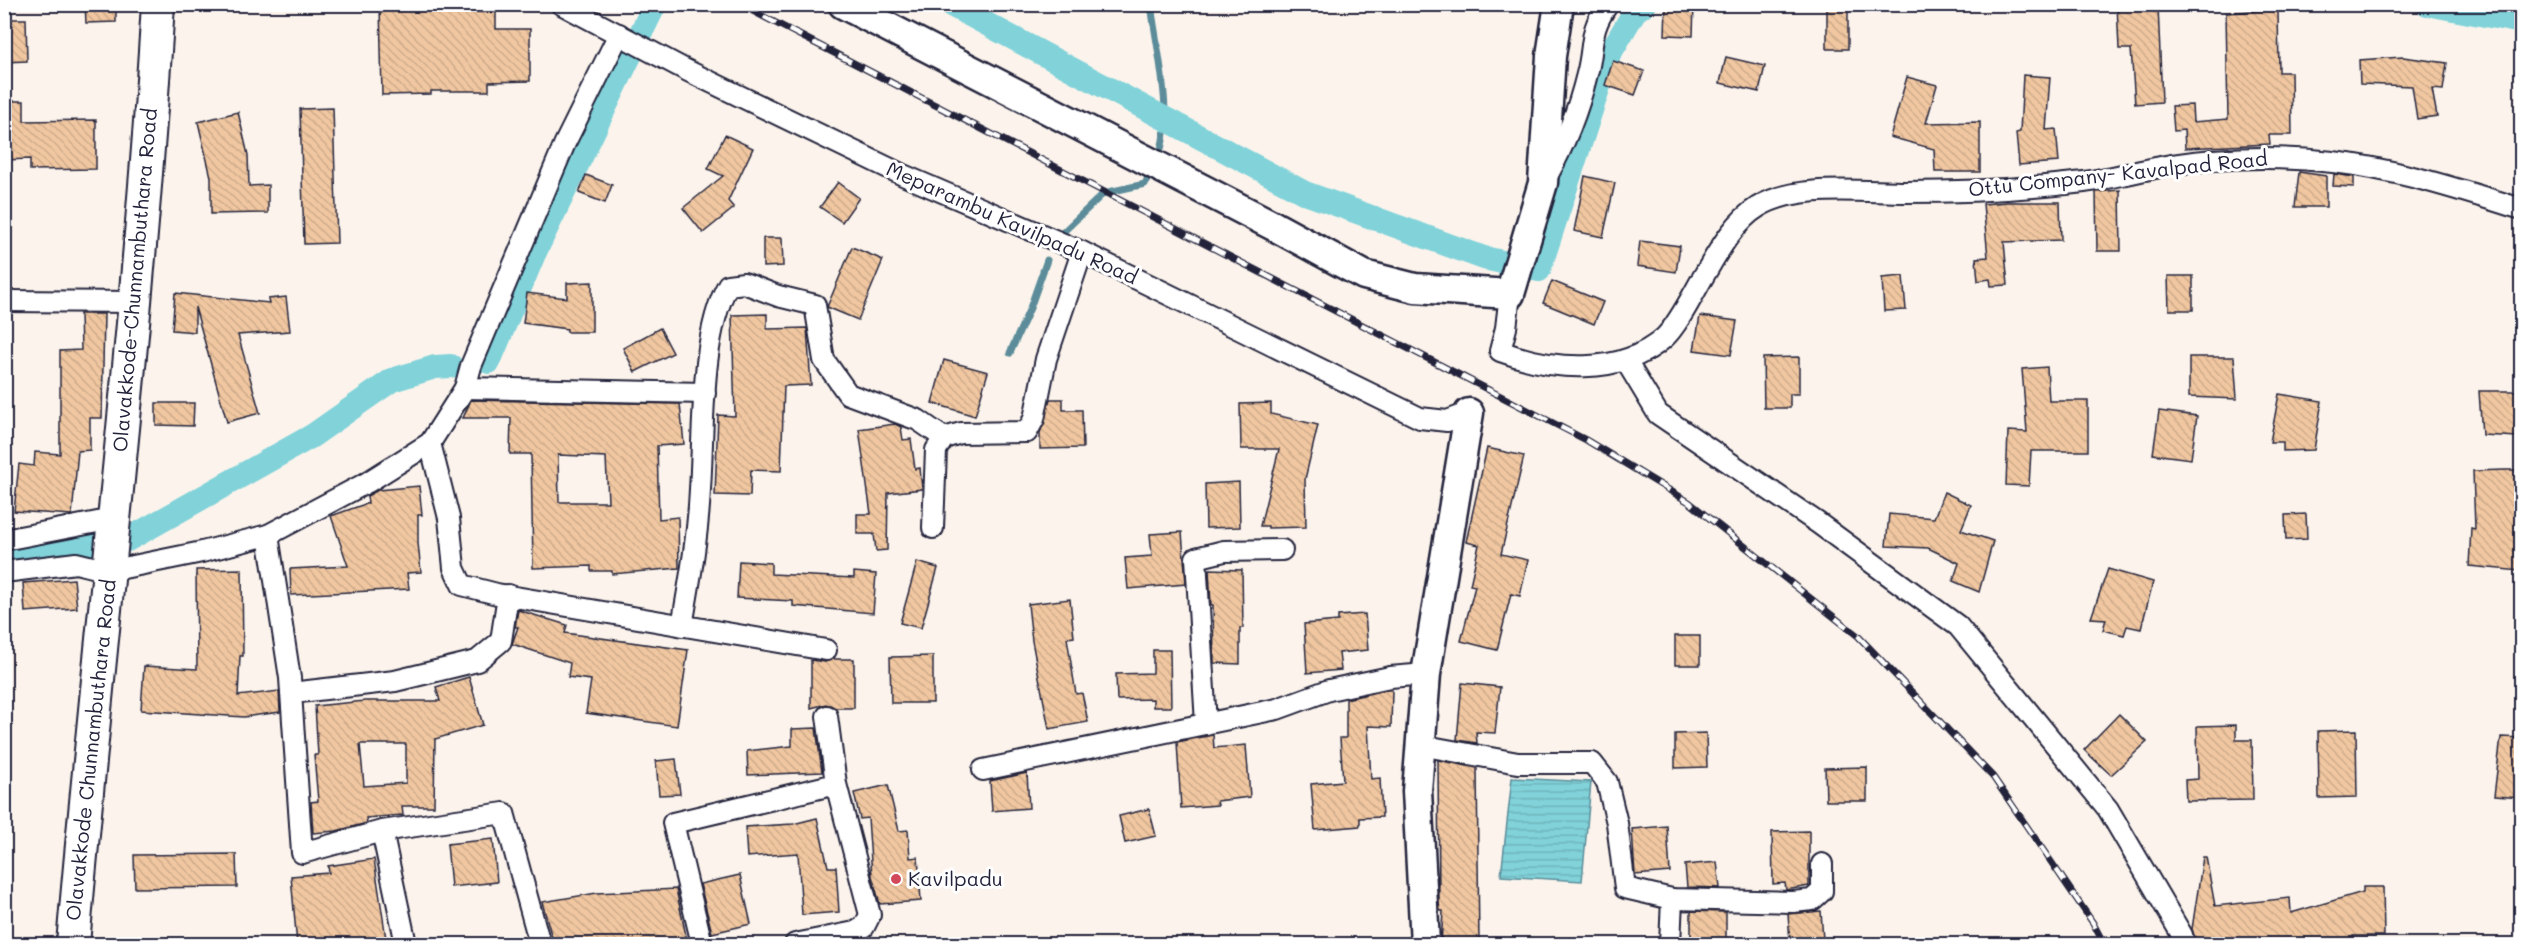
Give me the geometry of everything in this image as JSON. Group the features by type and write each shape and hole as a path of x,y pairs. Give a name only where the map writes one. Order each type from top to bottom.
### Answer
{"main road":[{"name":"Olavakkode-Chunnambuthara Road","path":"112,544 137,302 158,4"},
{"path":"843,4 1274,226 1364,275 1415,288 1510,294 1543,183 1551,56 1559,4"},
{"path":"1425,945 1417,791 1420,745 1426,674 1469,413"},
{"name":"Olavakkode Chunnambuthara Road","path":"73,945 112,544"}],"street":[{"name":"Meparambu Kavilpadu Road","path":"561,4 686,70 903,175 1082,252 1420,418 1447,421 1469,413"},
{"path":"1543,183 1563,147 1588,73 1595,22 1608,4"},
{"path":"4,540 112,544 202,552 268,535 368,482 430,442 465,388 471,366 565,143 619,34"},
{"name":"Ottu Company- Kavalpad Road","path":"1510,294 1506,328 1500,351 1529,362 1602,365 1626,361 1666,337 1723,243 1757,207 1790,195 1822,191 2018,188 2087,181 2174,165 2265,157 2335,162 2430,181 2522,209"},
{"path":"933,528 936,450 944,438 961,433 1027,432 1034,418 1046,359 1082,252"},
{"path":"682,626 691,574 700,492 705,393 719,301 728,285 744,282 778,296 815,305 824,360 848,394 918,420 944,438"},
{"path":"4,301 137,302"},
{"path":"1626,361 1658,414 1818,523 1958,626 2108,809 2182,935 2184,945"},
{"path":"465,388 705,393"},
{"path":"430,442 449,518 454,568 462,585 508,596 826,650"},
{"path":"268,535 291,693 302,853 382,831 504,813 540,945"},
{"path":"4,572 76,563 112,544"},
{"path":"1206,724 1196,558 1224,551 1282,550"},
{"path":"291,693 395,681 477,661 501,641 508,596"},
{"path":"983,770 1277,710 1329,690 1390,677 1426,674"},
{"path":"795,945 855,932 864,927 870,915 836,784 826,716"},
{"path":"1420,745 1518,763 1592,763 1606,782 1617,823 1625,888 1672,899 1793,902 1812,900 1822,891 1822,864"},
{"path":"702,945 673,823 836,784"},
{"path":"382,831 406,945"},
{"path":"1670,945 1672,899"}],"water":[{"path":"1512,778 1591,782 1582,881 1501,876"}],"building":[{"path":"85,4 116,4 116,22 86,23"},
{"path":"380,4 474,4 473,12 496,12 496,29 530,29 530,81 489,82 489,91 431,91 431,94 382,95"},
{"path":"1666,4 1694,4 1693,36 1665,35"},
{"path":"1827,4 1848,4 1848,49 1827,49"},
{"path":"2117,4 2158,6 2162,102 2135,104 2131,49 2119,49"},
{"path":"2278,9 2279,72 2291,72 2292,135 2269,135 2270,144 2185,148 2184,130 2174,131 2172,106 2192,105 2193,122 2228,119 2226,13"},
{"path":"4,19 26,19 27,61 4,62"},
{"path":"1726,57 1765,66 1759,92 1720,83"},
{"path":"2403,57 2447,63 2443,90 2432,89 2437,116 2417,119 2412,86 2360,84 2359,60"},
{"path":"1613,61 1644,71 1635,95 1605,85"},
{"path":"2023,75 2050,77 2046,130 2056,129 2059,162 2019,165 2016,133 2020,132"},
{"path":"1907,77 1937,85 1926,123 1980,122 1980,172 1935,172 1934,149 1890,137"},
{"path":"4,101 24,101 24,121 96,120 96,169 30,170 30,159 4,160"},
{"path":"333,108 337,243 304,244 300,109"},
{"path":"238,112 248,155 249,186 268,185 268,213 211,214 211,177 198,122"},
{"path":"725,135 753,148 728,201 734,208 703,233 683,208 723,176 708,169"},
{"path":"2299,172 2326,176 2326,207 2295,207"},
{"path":"2334,174 2354,177 2354,187 2333,186"},
{"path":"586,175 612,185 605,203 579,193"},
{"path":"1585,176 1615,183 1603,237 1574,231"},
{"path":"838,182 859,198 842,222 820,207"},
{"path":"2120,190 2121,251 2097,251 2096,192"},
{"path":"2060,202 2061,240 2004,242 2008,285 1991,286 1990,279 1978,281 1976,258 1988,257 1983,204"},
{"path":"763,238 782,238 783,266 763,267"},
{"path":"1640,241 1680,246 1676,272 1637,266"},
{"path":"852,247 883,260 858,320 827,307"},
{"path":"1903,276 1906,310 1884,311 1882,278"},
{"path":"2168,276 2193,276 2193,310 2169,310"},
{"path":"1552,281 1603,302 1594,324 1543,303"},
{"path":"592,282 592,332 567,332 567,329 523,323 527,293 567,298 567,283"},
{"path":"175,293 269,303 268,299 286,297 290,331 238,335 260,413 227,422 195,307 195,332 172,330"},
{"path":"80,314 104,314 102,418 90,418 90,450 78,451 72,515 14,511 19,464 34,466 35,452 60,454 60,351 81,350"},
{"path":"767,314 767,329 807,328 811,385 784,386 781,471 751,470 750,496 715,495 718,415 735,416 732,315"},
{"path":"1700,316 1737,321 1731,355 1694,350"},
{"path":"660,328 673,353 635,372 623,348"},
{"path":"1799,357 1799,394 1790,394 1790,408 1764,408 1763,358"},
{"path":"2189,357 2234,357 2237,399 2189,397"},
{"path":"944,360 988,372 975,416 932,403"},
{"path":"2047,367 2049,401 2088,401 2088,451 2031,451 2029,486 2006,485 2008,431 2027,432 2022,369"},
{"path":"2479,391 2522,391 2522,432 2518,432 2518,437 2482,435"},
{"path":"2279,394 2322,401 2314,450 2283,451 2283,442 2270,442"},
{"path":"1050,399 1063,399 1063,410 1082,410 1083,448 1040,449 1040,433"},
{"path":"471,400 680,404 684,444 657,446 659,519 678,517 679,568 612,574 612,571 591,571 591,566 533,568 531,454 510,454 511,418 463,418","holes":["558,455 606,457 608,502 559,502"]},
{"path":"156,403 194,403 193,426 156,425"},
{"path":"1271,403 1271,414 1318,425 1305,479 1306,527 1268,528 1268,526 1260,526 1279,449 1241,449 1240,404"},
{"path":"2159,411 2197,416 2191,459 2153,454"},
{"path":"895,424 901,427 903,440 911,439 915,469 920,468 922,489 888,493 887,550 876,551 874,534 857,534 857,514 871,514 859,429"},
{"path":"1487,448 1524,456 1501,554 1528,560 1520,596 1511,594 1497,650 1461,641 1475,586 1470,585 1479,545 1466,542"},
{"path":"2520,470 2522,538 2518,556 2520,571 2469,566 2471,528 2475,529 2473,471"},
{"path":"1239,482 1240,527 1206,528 1205,484"},
{"path":"419,486 422,515 418,515 418,543 421,572 407,573 409,589 291,595 290,569 348,566 331,516 368,503 367,496 378,490"},
{"path":"1944,492 1971,505 1961,530 1993,541 1979,592 1953,581 1959,563 1928,548 1886,546 1889,514 1934,518"},
{"path":"2306,514 2307,539 2286,540 2285,515"},
{"path":"1182,532 1186,584 1128,589 1125,558 1152,556 1150,534"},
{"path":"739,561 771,563 771,574 854,578 854,572 876,574 873,613 793,606 793,601 737,598"},
{"path":"917,562 938,568 921,628 900,623"},
{"path":"242,569 243,656 240,656 238,696 279,691 280,712 244,717 141,710 144,666 197,669 196,570"},
{"path":"1209,569 1242,570 1243,628 1240,628 1240,664 1214,663 1213,605 1211,605"},
{"path":"2108,569 2153,582 2141,629 2127,626 2124,635 2103,630 2106,619 2091,618"},
{"path":"74,579 77,608 25,612 23,583"},
{"path":"1070,599 1074,637 1067,638 1076,694 1082,693 1088,722 1049,729 1032,641 1028,604"},
{"path":"518,610 567,625 565,633 688,650 677,726 586,713 591,680 568,677 570,663 512,644 518,627 515,627"},
{"path":"1365,614 1368,650 1339,653 1341,670 1307,673 1304,624 1338,621 1338,616"},
{"path":"1675,636 1700,636 1700,665 1675,665"},
{"path":"1153,650 1170,650 1171,707 1153,707 1153,699 1117,700 1116,674 1153,673"},
{"path":"933,656 933,703 891,703 890,657"},
{"path":"833,659 854,659 854,708 836,708 826,704 811,708 811,660 825,662"},
{"path":"469,677 483,725 435,739 434,806 402,806 403,815 366,818 367,823 336,831 313,833 311,802 318,801 314,755 318,755 315,706 365,701 440,701 436,687","holes":["360,744 406,744 406,783 364,786"]},
{"path":"1462,683 1500,687 1495,733 1476,732 1477,743 1457,740"},
{"path":"1392,690 1391,727 1368,726 1371,779 1380,778 1382,817 1360,818 1360,826 1315,830 1311,784 1343,781 1340,738 1346,738 1346,699"},
{"path":"2119,714 2147,742 2111,775 2084,750"},
{"path":"2236,725 2236,740 2252,740 2253,800 2186,801 2185,780 2198,779 2197,726"},
{"path":"816,728 822,772 748,775 747,751 792,746 792,729"},
{"path":"2356,730 2357,797 2319,798 2318,731"},
{"path":"1706,733 1707,767 1675,768 1675,734"},
{"path":"1213,735 1214,748 1246,745 1250,797 1217,801 1218,805 1181,808 1177,742"},
{"path":"2501,737 2522,738 2522,798 2494,796"},
{"path":"676,759 680,794 659,795 656,761"},
{"path":"1438,760 1477,768 1479,945 1441,945 1443,911 1440,911 1439,902"},
{"path":"1867,767 1867,801 1826,801 1825,768"},
{"path":"1027,773 1029,808 992,811 990,781"},
{"name":"Kavilpadu","path":"888,785 899,831 908,830 910,858 918,857 921,901 880,904 872,876 868,818 860,819 854,793"},
{"path":"1149,809 1156,836 1125,843 1119,816"},
{"path":"817,818 828,867 836,867 839,912 802,915 798,853 747,857 745,827 793,824"},
{"path":"1667,826 1670,872 1635,875 1632,829"},
{"path":"1809,831 1809,886 1786,890 1785,883 1773,884 1772,832"},
{"path":"493,839 497,882 451,887 447,844"},
{"path":"236,854 237,887 135,888 134,855"},
{"path":"2203,857 2206,857 2215,906 2290,898 2291,913 2363,892 2363,887 2383,887 2384,936 2353,936 2354,942 2340,945 2219,945 2218,942 2195,939 2192,929"},
{"path":"374,859 387,945 297,945 291,876 329,873 328,866"},
{"path":"1717,862 1720,888 1687,887 1685,865"},
{"path":"740,875 751,924 712,933 700,884"},
{"path":"676,889 688,945 554,945 542,902 597,893"},
{"path":"1691,911 1726,912 1726,945 1691,945"},
{"path":"1821,911 1823,940 1790,942 1788,914"}],"waterway":[{"path":"489,362 534,254 655,4"},
{"path":"949,4 1305,193 1484,258 1539,270 1609,55 1635,11 1645,4"},
{"path":"1151,4 1165,105 1165,125 1157,159"},
{"path":"2427,4 2522,22"},
{"path":"1061,234 1104,193 1145,184 1152,169"},
{"path":"1010,353 1030,308 1047,260"},
{"path":"4,558 127,540 312,436 392,380 435,367 451,366"}],"railway":[{"path":"739,4 1586,440 1689,502 1858,636 1993,777 2093,923 2104,944"}],"place":[{"name":"Kavilpadu","path":"896,879"}]}
